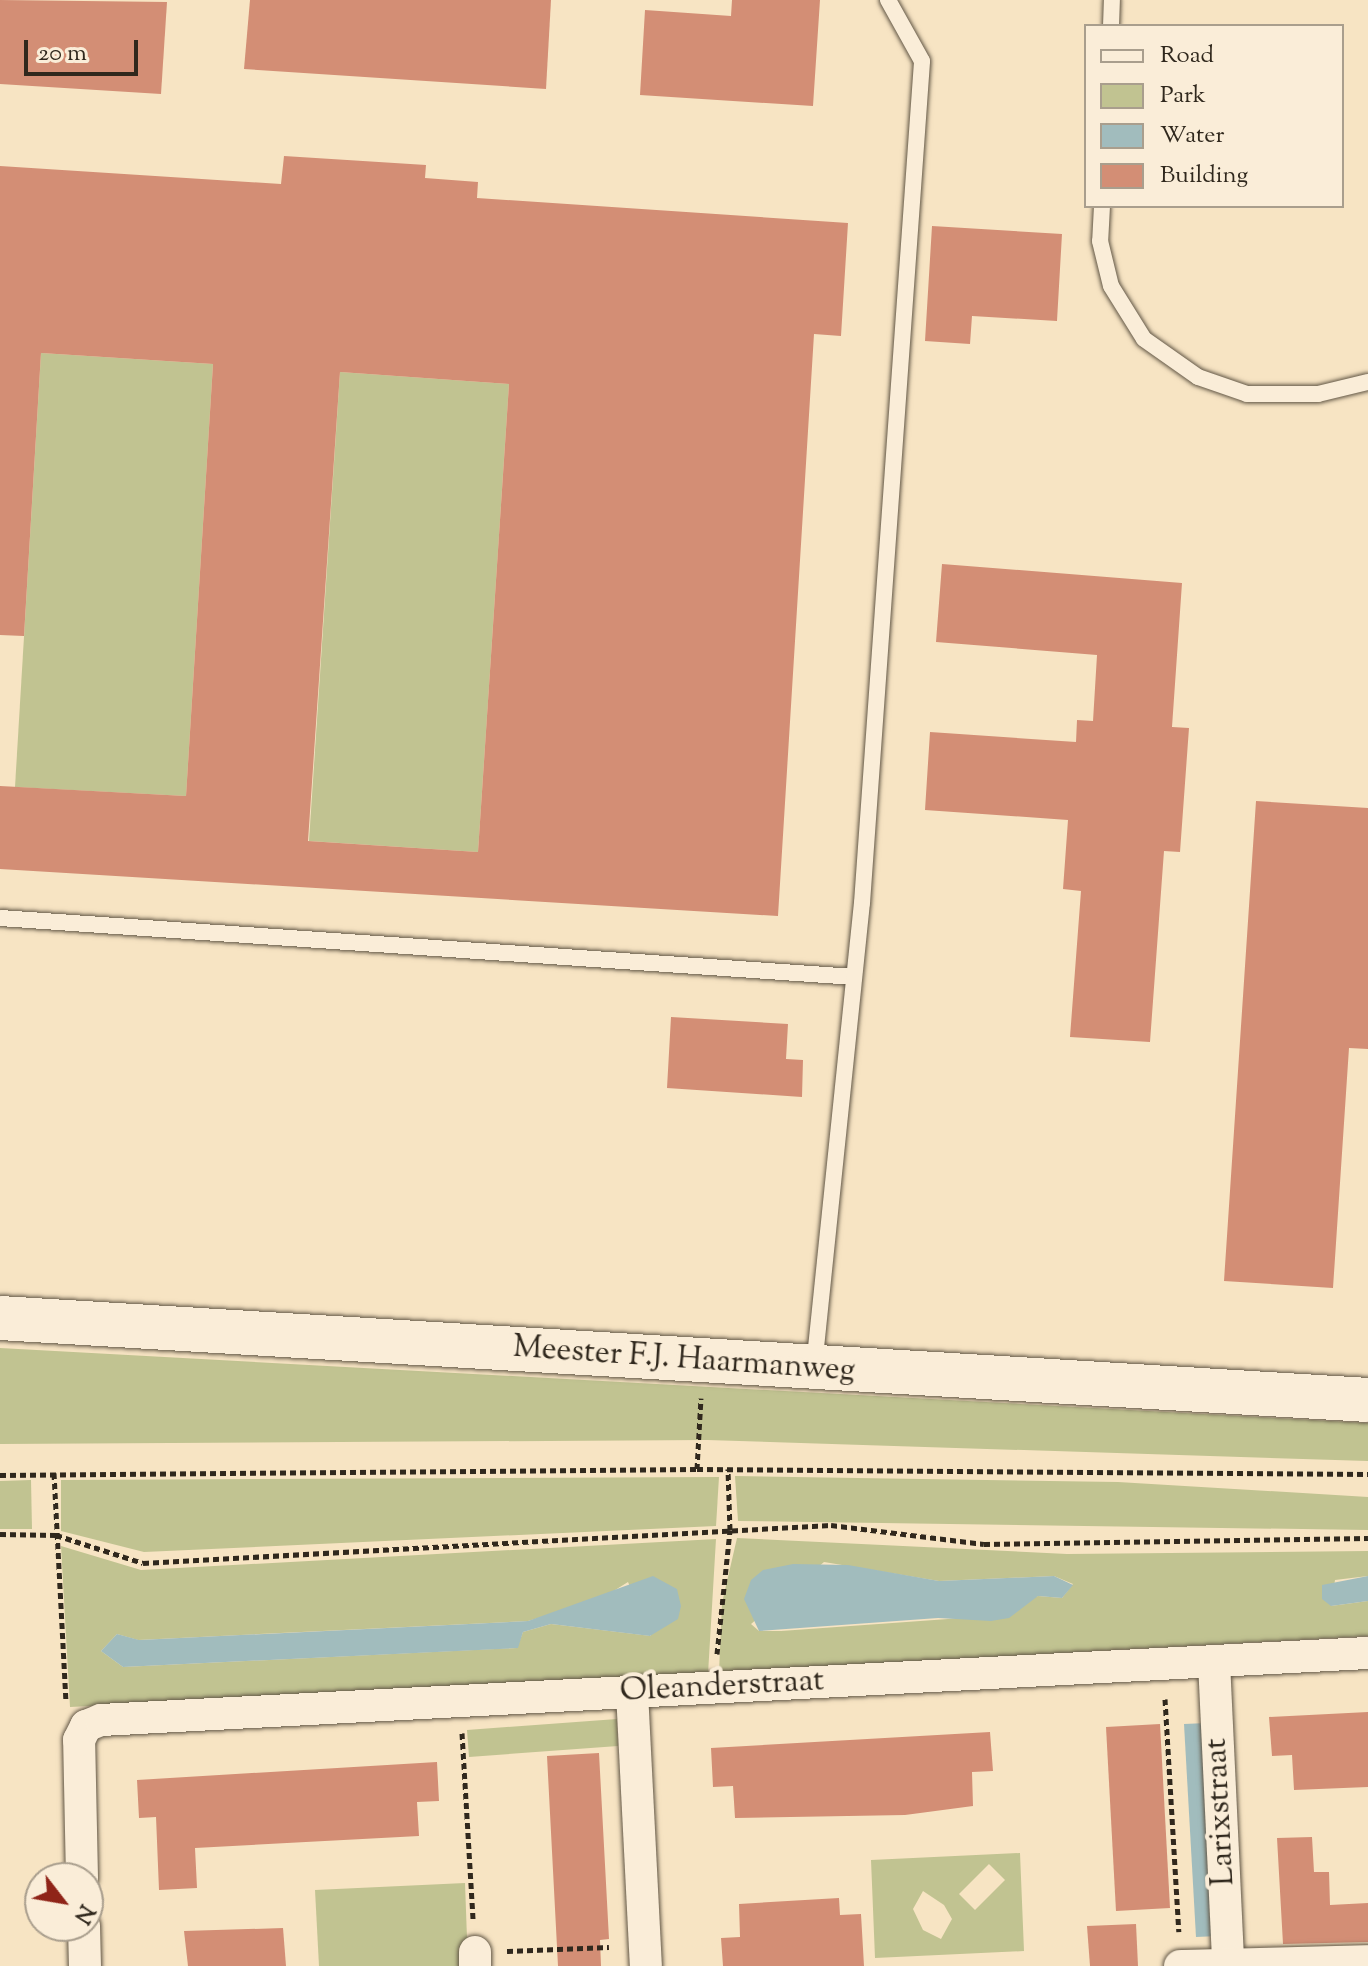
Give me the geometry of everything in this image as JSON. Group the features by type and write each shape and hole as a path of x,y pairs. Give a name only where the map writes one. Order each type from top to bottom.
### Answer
{"main road":[{"name":"Meester F.J. Haarmanweg","path":"0,1318 1368,1400"}],"street":[{"name":"Oleanderstraat","path":"81,1732 101,1720 1368,1653"},
{"name":"Larixstraat","path":"1214,1662 1228,1962"},
{"path":"632,1692 646,1956"},
{"path":"81,1732 82,1862"},
{"path":"84,1942 85,1966"},
{"path":"1181,1966 1228,1962 1368,1961"}],"lane":[{"path":"814,1368 854,977 922,61 888,0"},
{"path":"1111,24 1112,0"},
{"path":"1102,208 1100,241 1111,286 1144,339 1198,377 1247,394 1318,394 1368,382"},
{"path":"0,918 854,977"}],"path":[{"path":"716,1687 718,1606 730,1530 728,1469"},
{"path":"0,1475 728,1469 1368,1474"},
{"path":"54,1473 66,1710 81,1732"},
{"path":"0,1534 56,1535 143,1563 831,1525 984,1544 1368,1538"},
{"path":"1163,1665 1181,1966"},
{"path":"461,1700 475,1959 646,1956"}],"green space":[{"path":"41,353 213,364 186,796 15,787"},
{"path":"340,372 509,384 478,852 309,841"},
{"path":"0,1348 1368,1423 1368,1461 707,1440 0,1444"},
{"path":"735,1476 1118,1482 1368,1497 1368,1530 738,1521"},
{"path":"719,1477 716,1526 144,1552 61,1531 61,1480"},
{"path":"31,1480 32,1529 0,1529 0,1481"},
{"path":"737,1538 1067,1554 1368,1551 1368,1576 1335,1580 1331,1606 1368,1601 1368,1636 719,1672 722,1603","holes":["824,1562 939,1581 1054,1576 1073,1584 1062,1598 1038,1596 962,1618 781,1631 759,1631 751,1624"]},
{"path":"716,1539 708,1674 70,1707 61,1546 141,1570","holes":["628,1582 651,1636 551,1624 523,1632 517,1648 123,1667 101,1651 117,1634 138,1640 528,1621 599,1600"]},
{"path":"617,1719 618,1746 469,1757 467,1730"},
{"path":"1020,1853 1024,1951 875,1958 871,1860","holes":["989,1864 1005,1880 975,1910 959,1894","923,1891 944,1905 952,1919 941,1939 923,1930 913,1909"]},
{"path":"465,1883 468,1966 319,1966 315,1890"}],"water":[{"path":"793,1564 848,1565 939,1581 1054,1576 1073,1585 1062,1598 1038,1596 1009,1618 991,1621 938,1618 759,1631 744,1599 751,1580 763,1570"},
{"path":"653,1576 677,1589 681,1606 678,1619 650,1636 551,1624 523,1632 518,1648 123,1667 101,1651 117,1634 139,1640 528,1621"},
{"path":"1368,1576 1368,1601 1331,1606 1322,1599 1322,1585"},
{"path":"1207,1723 1219,1936 1196,1937 1184,1724"}],"building":[{"path":"0,0 167,2 161,94 0,84"},
{"path":"250,0 551,0 546,89 244,69"},
{"path":"732,0 820,0 813,106 640,95 645,10 731,16"},
{"path":"284,156 426,165 425,178 478,182 477,198 848,223 841,336 814,334 778,916 0,869 0,786 186,796 213,364 41,353 24,636 0,635 0,166 281,184","holes":["340,372 509,384 478,852 308,841"]},
{"path":"932,226 1062,234 1057,321 972,316 970,344 925,341"},
{"path":"942,564 1182,583 1172,727 1189,728 1180,852 1164,851 1150,1042 1070,1037 1081,891 1063,889 1068,820 925,810 930,732 1076,742 1077,720 1093,721 1097,655 936,642"},
{"path":"1256,801 1368,808 1368,1049 1349,1048 1333,1288 1224,1281"},
{"path":"671,1017 788,1024 786,1059 803,1060 802,1097 667,1088"},
{"path":"1368,1712 1368,1787 1294,1790 1292,1755 1272,1756 1269,1717"},
{"path":"1160,1724 1170,1908 1116,1911 1106,1727"},
{"path":"990,1732 993,1771 972,1772 973,1806 905,1815 735,1818 733,1786 713,1787 711,1748"},
{"path":"599,1753 609,1939 600,1940 601,1966 558,1966 547,1756"},
{"path":"437,1762 439,1801 417,1802 419,1836 195,1848 197,1888 159,1890 156,1817 139,1818 137,1780"},
{"path":"1312,1837 1314,1872 1329,1872 1330,1905 1368,1903 1368,1942 1283,1944 1277,1838"},
{"path":"839,1898 840,1915 861,1914 864,1966 723,1966 721,1938 740,1937 739,1904"},
{"path":"1136,1924 1138,1966 1090,1966 1087,1926"},
{"path":"283,1928 286,1966 188,1966 184,1931"}]}
